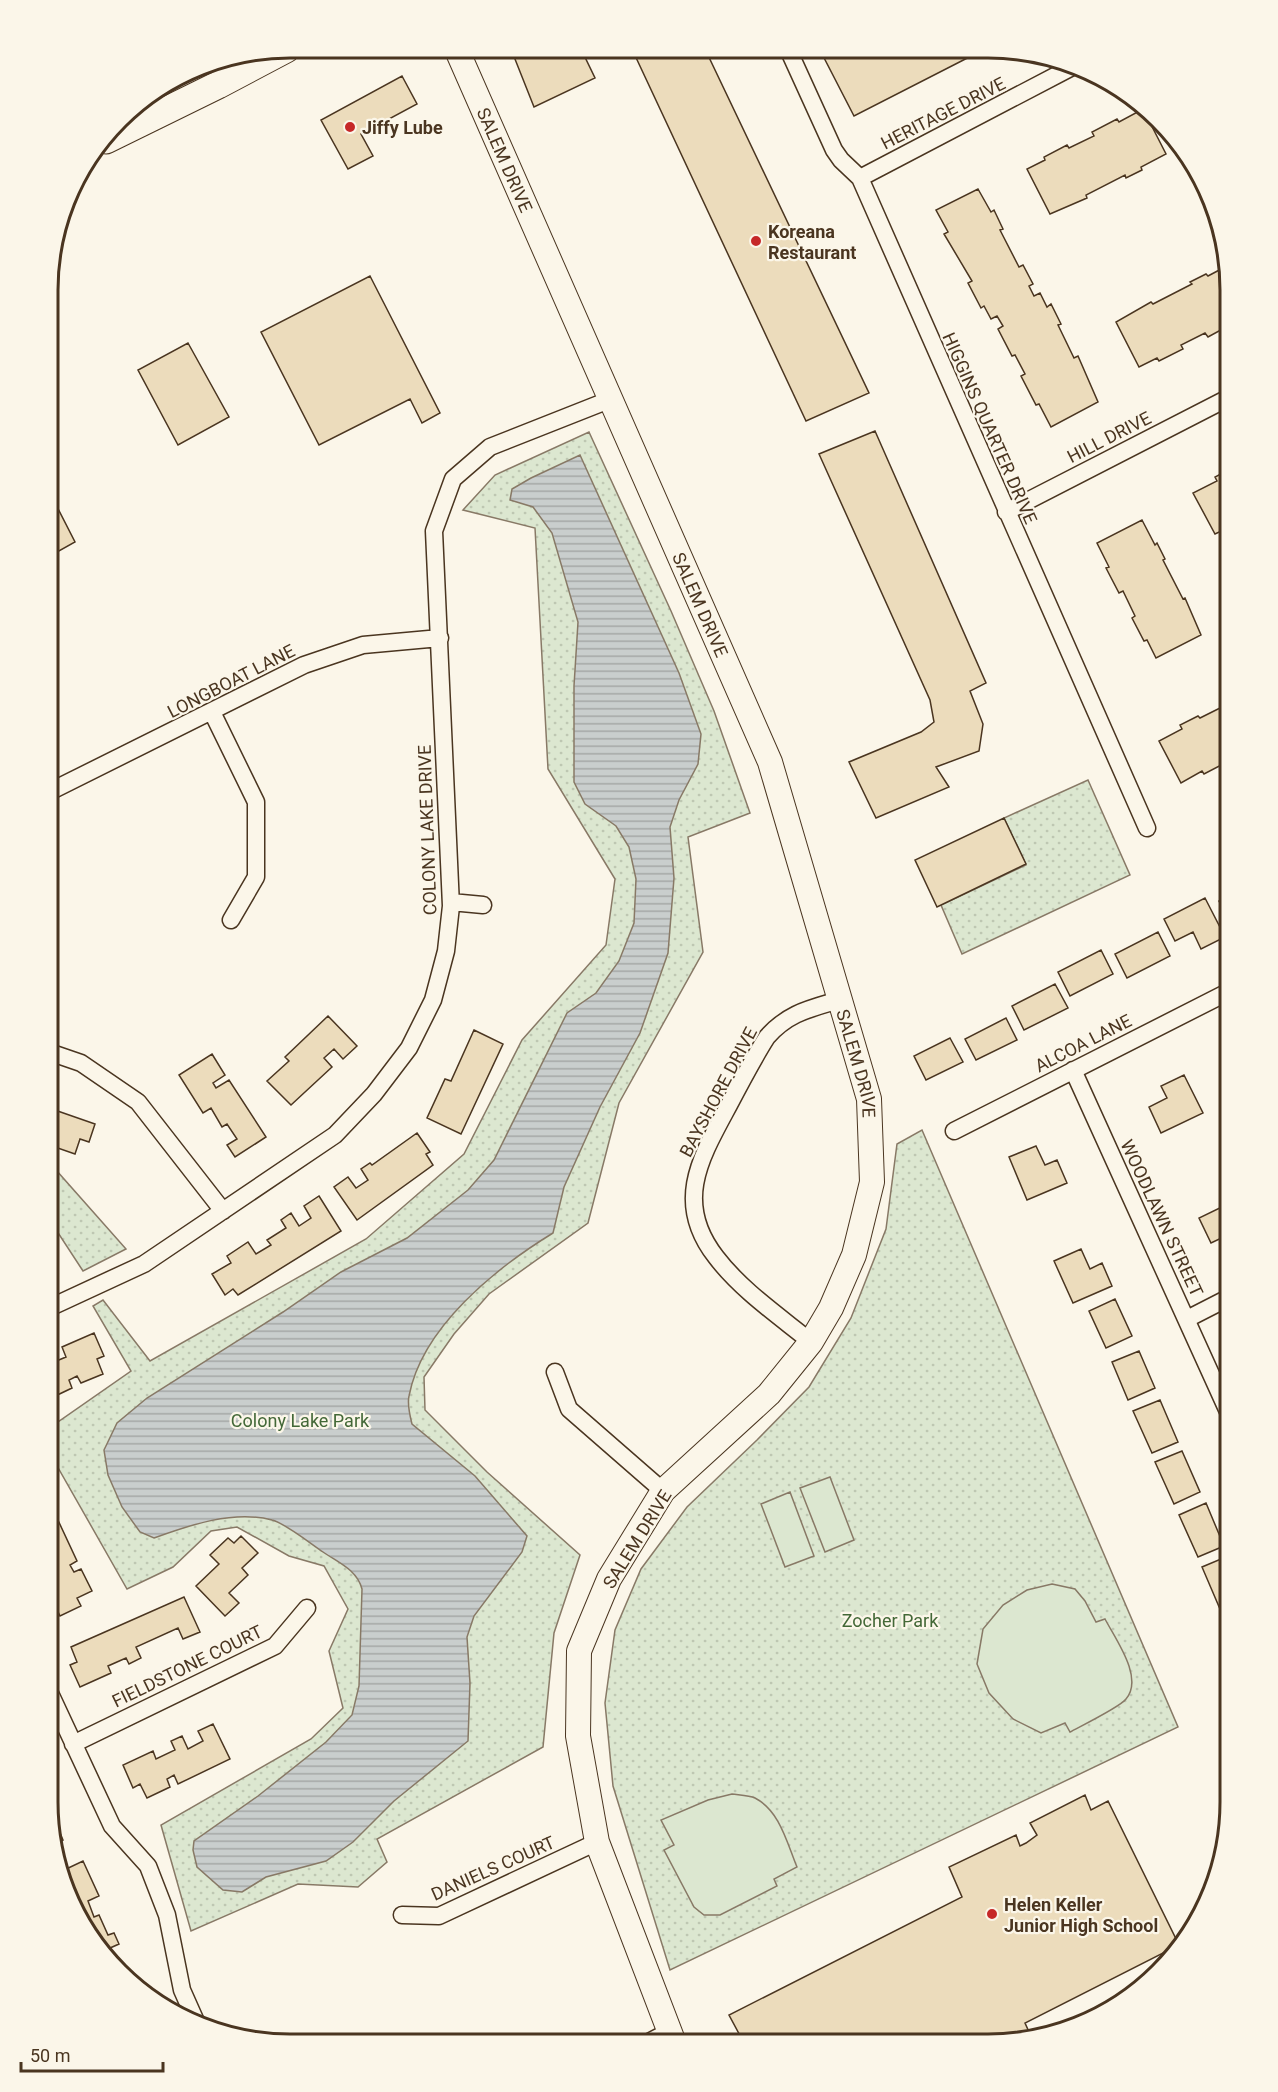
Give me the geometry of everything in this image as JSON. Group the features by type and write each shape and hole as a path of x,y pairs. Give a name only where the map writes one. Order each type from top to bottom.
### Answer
{"main road":[{"path":"122,132 266,60"}],"street":[{"name":"SALEM DRIVE","path":"460,58 770,762 869,1099 872,1182 854,1255 831,1308 811,1342 769,1394 663,1491 609,1579 579,1651 578,1736 597,1842 669,2034"},
{"name":"HIGGINS QUARTER DRIVE","path":"793,58 834,150 860,178 1147,828"},
{"name":"HERITAGE DRIVE","path":"860,178 1065,72"},
{"name":"COLONY LAKE DRIVE","path":"58,1304 144,1264 335,1135 374,1094 409,1048 434,1000 446,951 451,902 434,531 453,479 490,447 609,400"},
{"name":"HILL DRIVE","path":"1006,512 1220,402"},
{"name":"LONGBOAT LANE","path":"58,788 213,712 304,664 363,645 440,638"},
{"path":"213,712 256,802 256,877 231,920"},
{"path":"451,902 483,905"},
{"name":"ALCOA LANE","path":"954,1131 1220,996"},
{"name":"BAYSHORE DRIVE","path":"811,1342 739,1282 717,1258 701,1232 696,1216 694,1186 703,1152 767,1037 790,1016 839,1000"},
{"path":"58,1055 81,1063 138,1102 223,1212"},
{"name":"WOODLAWN STREET","path":"1073,1070 1220,1393"},
{"path":"1187,1319 1220,1302"},
{"path":"555,1372 569,1409 663,1491"},
{"name":"FIELDSTONE COURT","path":"73,1744 275,1646 307,1608"},
{"path":"58,1711 112,1826 148,1866 167,1915 182,1990 192,2012"},
{"name":"DANIELS COURT","path":"402,1915 439,1916 597,1842"}],"green space":[{"name":"Colony Lake Park","path":"589,432 714,711 750,813 688,837 703,952 619,1103 588,1223 489,1294 454,1334 424,1377 425,1410 487,1472 580,1555 554,1633 543,1747 377,1839 387,1862 358,1887 298,1884 191,1931 161,1825 311,1739 343,1708 329,1651 348,1609 324,1566 289,1556 237,1527 211,1531 173,1567 127,1589 58,1468 58,1422 131,1371 93,1306 103,1300 150,1361 366,1239 464,1154 522,1040 606,945 615,879 548,769 535,528 463,510 495,475"},
{"path":"1088,780 1130,875 962,954 941,905 1026,865 1004,818"},
{"name":"Zocher Park","path":"922,1130 1178,1727 670,1970 613,1786 605,1703 615,1630 641,1569 687,1507 809,1387 851,1318 886,1229 897,1144"},
{"path":"58,1172 126,1249 83,1271 58,1233"},
{"path":"830,1477 854,1540 825,1552 800,1488"},
{"path":"790,1492 814,1556 785,1567 761,1504"},
{"path":"1052,1584 1075,1589 1085,1601 1096,1622 1105,1619 1126,1659 1132,1681 1131,1690 1126,1699 1109,1711 1070,1732 1065,1723 1041,1733 1013,1719 989,1693 977,1664 983,1629 1003,1605 1027,1590"},
{"path":"732,1794 755,1798 771,1811 782,1828 797,1867 774,1879 777,1886 720,1915 704,1915 694,1907 664,1850 674,1845 661,1820 708,1800"}],"shaded area":[{"name":"Colony Lake Park","path":"580,455 679,673 701,734 698,764 679,800 670,827 674,878 668,953 640,1033 600,1107 564,1187 553,1233 486,1282 445,1323 429,1346 417,1371 409,1396 412,1424 475,1476 527,1536 522,1552 474,1616 467,1637 470,1683 468,1741 394,1801 353,1842 326,1861 266,1877 242,1892 223,1890 197,1867 193,1850 194,1841 258,1796 326,1742 352,1715 359,1686 362,1589 360,1582 347,1568 291,1529 272,1520 242,1517 212,1520 154,1538 140,1532 122,1507 108,1475 104,1450 117,1423 147,1398 283,1312 341,1272 407,1238 468,1190 494,1160 567,1013 596,993 619,961 634,923 636,879 629,847 616,826 585,804 574,782 574,686 578,622 552,533 533,507 510,500 512,489"}],"building":[{"path":"515,58 585,58 595,78 534,107"},
{"path":"636,58 709,58 869,393 806,421"},
{"path":"824,58 967,58 854,116"},
{"name":"Jiffy Lube","path":"402,76 417,104 361,134 373,156 348,169 321,120"},
{"path":"1136,113 1153,129 1166,154 1141,167 1142,170 1126,178 1125,175 1086,195 1087,198 1050,214 1027,169 1067,145 1069,148 1094,136 1092,132 1117,119 1119,122"},
{"path":"978,189 991,212 994,210 1003,229 1000,230 1019,267 1023,265 1033,284 1029,286 1034,296 1040,293 1047,307 1051,304 1061,324 1058,325 1074,358 1078,356 1098,402 1051,427 1039,404 1036,405 1021,376 1025,374 1015,355 1012,356 998,329 1003,326 997,316 991,319 984,306 981,308 968,283 972,281 944,234 948,232 936,210"},
{"path":"1219,270 1220,330 1208,337 1205,333 1181,345 1183,349 1159,361 1157,358 1139,367 1116,322 1151,302 1153,304 1192,284 1190,282 1206,274 1208,276"},
{"path":"370,276 440,413 422,423 410,399 319,445 261,332"},
{"path":"188,343 229,417 178,445 138,370"},
{"path":"875,431 986,683 970,691 983,724 979,751 936,767 949,787 876,818 849,762 921,732 934,722 930,700 819,454"},
{"path":"1220,474 1220,532 1215,534 1193,493 1217,481 1215,477"},
{"path":"58,509 75,542 58,552"},
{"path":"1142,520 1155,545 1157,543 1165,559 1163,560 1183,599 1185,598 1201,635 1156,658 1132,618 1135,616 1123,591 1119,593 1106,568 1109,567 1097,543"},
{"path":"1220,708 1220,766 1204,774 1202,771 1181,783 1159,741 1182,729 1180,725 1198,716 1200,718"},
{"path":"1004,818 1026,864 937,907 915,860"},
{"path":"1205,898 1220,927 1220,940 1201,949 1193,932 1175,941 1164,919"},
{"path":"1158,932 1170,956 1127,978 1115,954"},
{"path":"1101,950 1113,974 1070,996 1058,972"},
{"path":"1055,984 1068,1008 1024,1030 1012,1006"},
{"path":"328,1016 357,1046 343,1059 334,1049 324,1058 332,1067 291,1105 267,1081 289,1061 285,1057"},
{"path":"1006,1018 1017,1040 976,1060 965,1039"},
{"path":"474,1030 503,1044 461,1134 427,1118 445,1079 451,1081"},
{"path":"950,1038 963,1062 926,1080 914,1056"},
{"path":"212,1054 225,1075 213,1083 216,1088 229,1080 266,1137 235,1157 227,1145 237,1139 227,1124 222,1127 211,1108 203,1113 179,1075"},
{"path":"1184,1075 1203,1113 1161,1133 1149,1107 1167,1098 1161,1086"},
{"path":"58,1111 95,1124 89,1142 80,1139 75,1154 58,1148"},
{"path":"417,1133 430,1152 426,1154 433,1165 357,1220 334,1187 348,1177 356,1188 368,1180 361,1169 370,1163 372,1165"},
{"path":"1036,1146 1045,1165 1057,1160 1067,1183 1027,1200 1009,1157"},
{"path":"319,1196 341,1231 238,1295 233,1289 225,1295 212,1274 231,1263 227,1256 248,1242 256,1254 271,1245 267,1240 286,1228 281,1220 291,1213 299,1226 311,1218 304,1206"},
{"path":"1220,1208 1220,1239 1211,1243 1199,1218"},
{"path":"1081,1249 1090,1269 1102,1263 1112,1286 1073,1303 1054,1261"},
{"path":"1115,1299 1132,1336 1106,1348 1089,1311"},
{"path":"94,1333 104,1356 97,1359 103,1374 81,1383 77,1376 69,1380 72,1388 58,1395 58,1360 66,1357 62,1347"},
{"path":"1139,1351 1155,1388 1128,1400 1112,1362"},
{"path":"1160,1400 1178,1442 1152,1453 1133,1411"},
{"path":"1182,1451 1200,1492 1174,1504 1155,1462"},
{"path":"1206,1503 1220,1536 1220,1548 1198,1557 1179,1515"},
{"path":"58,1520 77,1561 70,1565 74,1572 81,1569 92,1591 77,1598 81,1606 60,1616 58,1612"},
{"path":"241,1536 258,1553 242,1568 248,1575 229,1593 239,1603 225,1616 196,1586 219,1564 210,1555 228,1538 234,1543"},
{"path":"1220,1559 1220,1609 1202,1567"},
{"path":"184,1597 200,1632 183,1639 178,1628 136,1647 141,1658 129,1664 126,1658 108,1666 111,1673 80,1687 70,1665 77,1662 71,1647"},
{"path":"213,1724 230,1759 178,1784 174,1775 167,1779 170,1787 147,1798 140,1784 133,1788 123,1765 153,1751 156,1759 175,1750 171,1741 182,1736 188,1749 203,1741 198,1731"},
{"path":"1085,1795 1091,1810 1108,1801 1175,1938 1163,1953 1025,2023 1028,2030 1018,2032 739,2034 729,2015 962,1897 949,1867 1016,1835 1020,1846 1026,1843 1037,1835 1030,1823"},
{"path":"83,1861 99,1896 88,1901 94,1917 99,1915 108,1935 114,1933 119,1944 110,1948 106,1943 82,1904 68,1868"}],"place":[{"name":"Jiffy Lube","path":"350,127"},
{"name":"Koreana Restaurant","path":"756,241"},
{"name":"Helen Keller Junior High School","path":"992,1914"}]}
